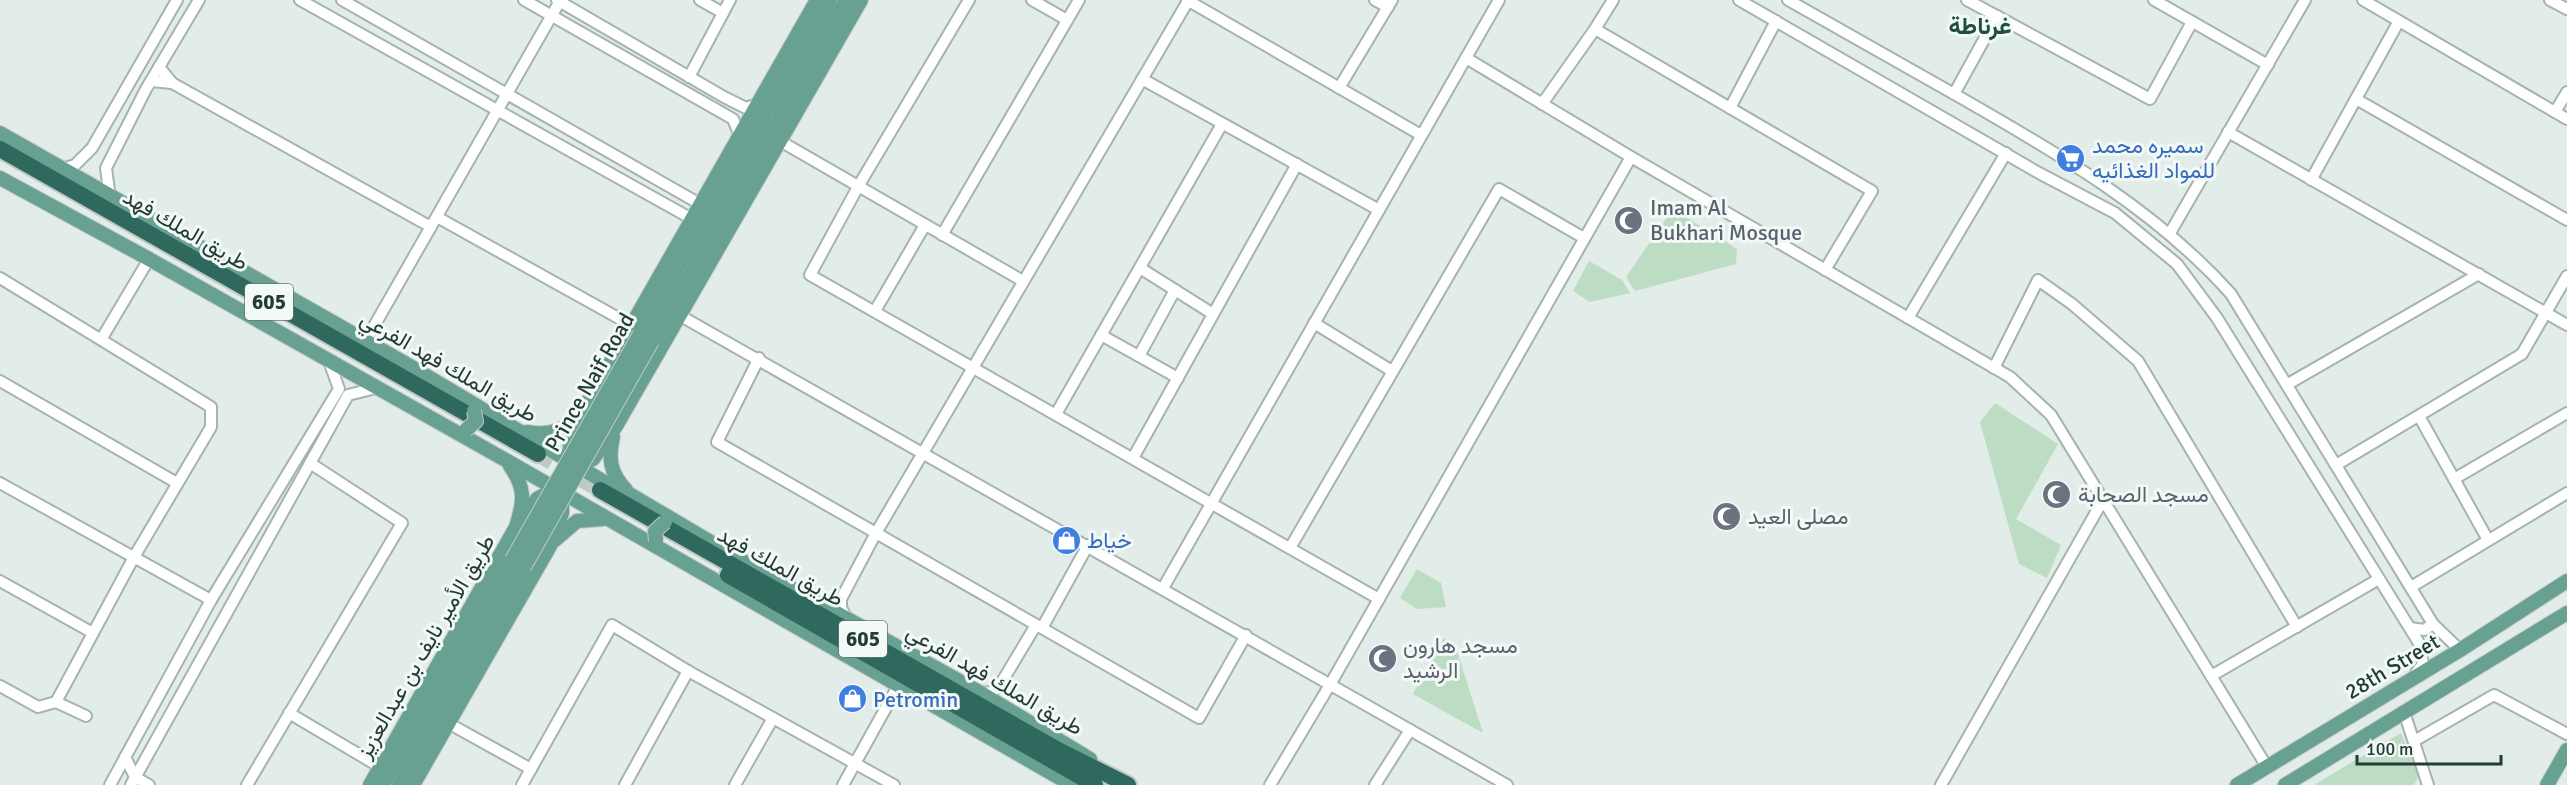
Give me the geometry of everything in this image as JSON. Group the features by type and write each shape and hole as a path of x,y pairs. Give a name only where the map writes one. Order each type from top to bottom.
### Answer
{"highway":[{"name":"طريق الملك فهد","path":"0,149 539,460"},
{"name":"طريق الملك فهد","path":"0,162 539,460"},
{"name":"طريق الملك فهد","path":"593,493 1058,750 1126,784"},
{"name":"طريق الملك فهد","path":"593,493 1095,785"}],"main road":[{"name":"Prince Naif Road","path":"641,333 692,219 817,0"},
{"name":"Prince Naif Road","path":"399,785 641,333 831,0"},
{"name":"Prince Naif Road","path":"586,402 612,359 641,333 846,0"},
{"name":"Prince Naif Road","path":"616,426 861,0"},
{"name":"طريق الملك فهد الفرعي","path":"0,133 365,342 472,406 522,432 539,460"},
{"path":"0,178 376,388 459,430 502,458 515,473 523,489 523,506 513,533"},
{"path":"612,359 615,372 626,381 637,380 644,376"},
{"path":"522,432 539,435 557,433 571,424 586,402"},
{"path":"413,785 550,546 562,513 570,444 586,402"},
{"path":"459,430 476,421 472,406"},
{"path":"513,533 537,499 594,459 616,426"},
{"path":"616,426 609,454 611,469 631,495"},
{"path":"502,458 559,463 574,493 593,493"},
{"path":"539,460 547,479 566,477"},
{"name":"طريق الملك فهد الفرعي","path":"566,477 593,493 631,495 672,522 846,617 1061,739 1126,784"},
{"name":"طريق الملك فهد الفرعي","path":"593,493 606,520 661,547 1068,784"},
{"path":"550,546 562,531 577,521 606,520"},
{"path":"661,547 655,531 672,522"},
{"path":"513,533 525,531 536,535 542,546 542,561"},
{"name":"طريق الأمير نايف بن عبدالعزيز","path":"369,785 513,533"},
{"name":"Prince Naif Road","path":"383,785 518,563"},
{"name":"28th Street","path":"2237,785 2460,650 2567,581"},
{"name":"28th Street","path":"2284,785 2567,613"},
{"path":"2547,785 2567,750"}],"street":[{"path":"62,169 75,165 92,148 177,0"},
{"path":"110,198 106,168 151,81 199,0"},
{"path":"300,0 692,219"},
{"path":"342,0 700,204"},
{"path":"524,0 733,119 740,136"},
{"path":"700,0 723,13"},
{"path":"689,77 730,0"},
{"path":"969,0 859,185 810,275 974,366 1379,599"},
{"path":"1032,0 1067,20"},
{"path":"942,235 1079,0"},
{"path":"846,617 841,608 841,599 876,533 1187,0 1421,135"},
{"path":"1339,88 1390,4 1376,0"},
{"path":"1163,588 1499,0"},
{"path":"1542,104 1595,29 1612,0"},
{"path":"1739,0 2115,213 2177,264 2217,318 2419,643 2423,664 2413,677"},
{"path":"1788,0 2057,155 2147,214 2200,259 2231,294 2433,624 2460,650"},
{"path":"1967,0 2150,99 2192,21"},
{"path":"2154,0 2268,65"},
{"path":"2170,233 2305,0"},
{"path":"2363,0 2567,119"},
{"path":"2550,0 2567,9"},
{"path":"365,342 558,1 746,108 758,104"},
{"path":"1954,94 1997,16"},
{"path":"1730,108 1776,21"},
{"path":"2311,180 2399,21"},
{"path":"1595,29 1872,191 1825,270"},
{"path":"1466,58 1631,157 2010,377 2051,415 2267,767"},
{"path":"159,67 172,83 431,227"},
{"path":"1142,80 1379,210"},
{"path":"151,81 172,83"},
{"path":"2555,112 2567,92"},
{"path":"2356,99 2567,220"},
{"path":"1056,414 1222,124"},
{"path":"2228,132 2567,325"},
{"path":"780,141 1023,281"},
{"path":"1908,318 2006,153"},
{"path":"1270,785 1331,683 1631,157"},
{"path":"1133,458 1297,164"},
{"path":"654,198 662,182"},
{"path":"1290,548 1499,189 1584,238"},
{"path":"437,217 641,333"},
{"path":"875,311 925,225"},
{"path":"102,339 148,259"},
{"path":"1140,268 1213,314"},
{"path":"2288,384 2479,274"},
{"path":"2336,465 2522,354 2567,276"},
{"path":"0,278 211,406 211,427 134,557 56,702"},
{"path":"1994,368 2038,280 2080,311 2138,361 2297,627"},
{"path":"1139,356 1175,290"},
{"path":"679,315 759,358 1507,785"},
{"path":"1314,323 1392,371"},
{"path":"1101,335 1178,378"},
{"path":"759,358 717,442 1199,718 1246,635"},
{"path":"110,785 211,600 339,389 329,361"},
{"path":"0,381 177,483"},
{"path":"133,781 348,395 376,388"},
{"path":"2454,478 2567,413"},
{"path":"2419,416 2488,540"},
{"path":"247,785 402,522 310,463"},
{"path":"0,483 211,600"},
{"path":"2411,587 2567,493"},
{"path":"1941,785 2103,500"},
{"path":"981,693 992,692 1000,685 1088,545"},
{"path":"2211,676 2379,579"},
{"path":"0,581 93,633"},
{"path":"2410,628 2424,630 2433,624"},
{"path":"522,785 612,625 688,671 894,785"},
{"path":"625,785 688,671"},
{"path":"0,686 38,707 56,702 86,716"},
{"path":"843,785 898,686"},
{"path":"2414,741 2494,695 2567,734"},
{"path":"2404,712 2428,785"},
{"path":"289,713 380,767"},
{"path":"735,785 773,718"},
{"path":"448,723 531,769"},
{"path":"1375,785 1410,730"},
{"path":"125,758 133,781"},
{"path":"133,781 149,785"}],"green space":[{"path":"1673,209 1737,249 1736,264 1635,291 1626,277"},
{"path":"1589,261 1622,280 1630,293 1590,302 1573,291"},
{"path":"1995,403 2058,444 2016,519 2061,545 2047,578 2019,564 1980,422"},
{"path":"1417,569 1441,583 1446,607 1417,609 1400,598"},
{"path":"1444,638 1455,645 1483,733 1413,694"},
{"path":"2401,733 2419,776 2414,785 2314,785"}],"tunnel":[{"path":"538,454 600,490"}],"place":[{"name":"سميره محمد للمواد الغذائيه","path":"2071,158"},
{"name":"Imam Al Bukhari Mosque","path":"1629,220"},
{"name":"مسجد الصحابة","path":"2057,494"},
{"name":"مصلى العيد","path":"1727,516"},
{"name":"خياط","path":"1066,540"},
{"name":"مسجد هارون الرشيد","path":"1382,658"},
{"name":"Petromin","path":"852,699"}],"district":[{"name":"غرناطة","path":"1980,26"}]}
